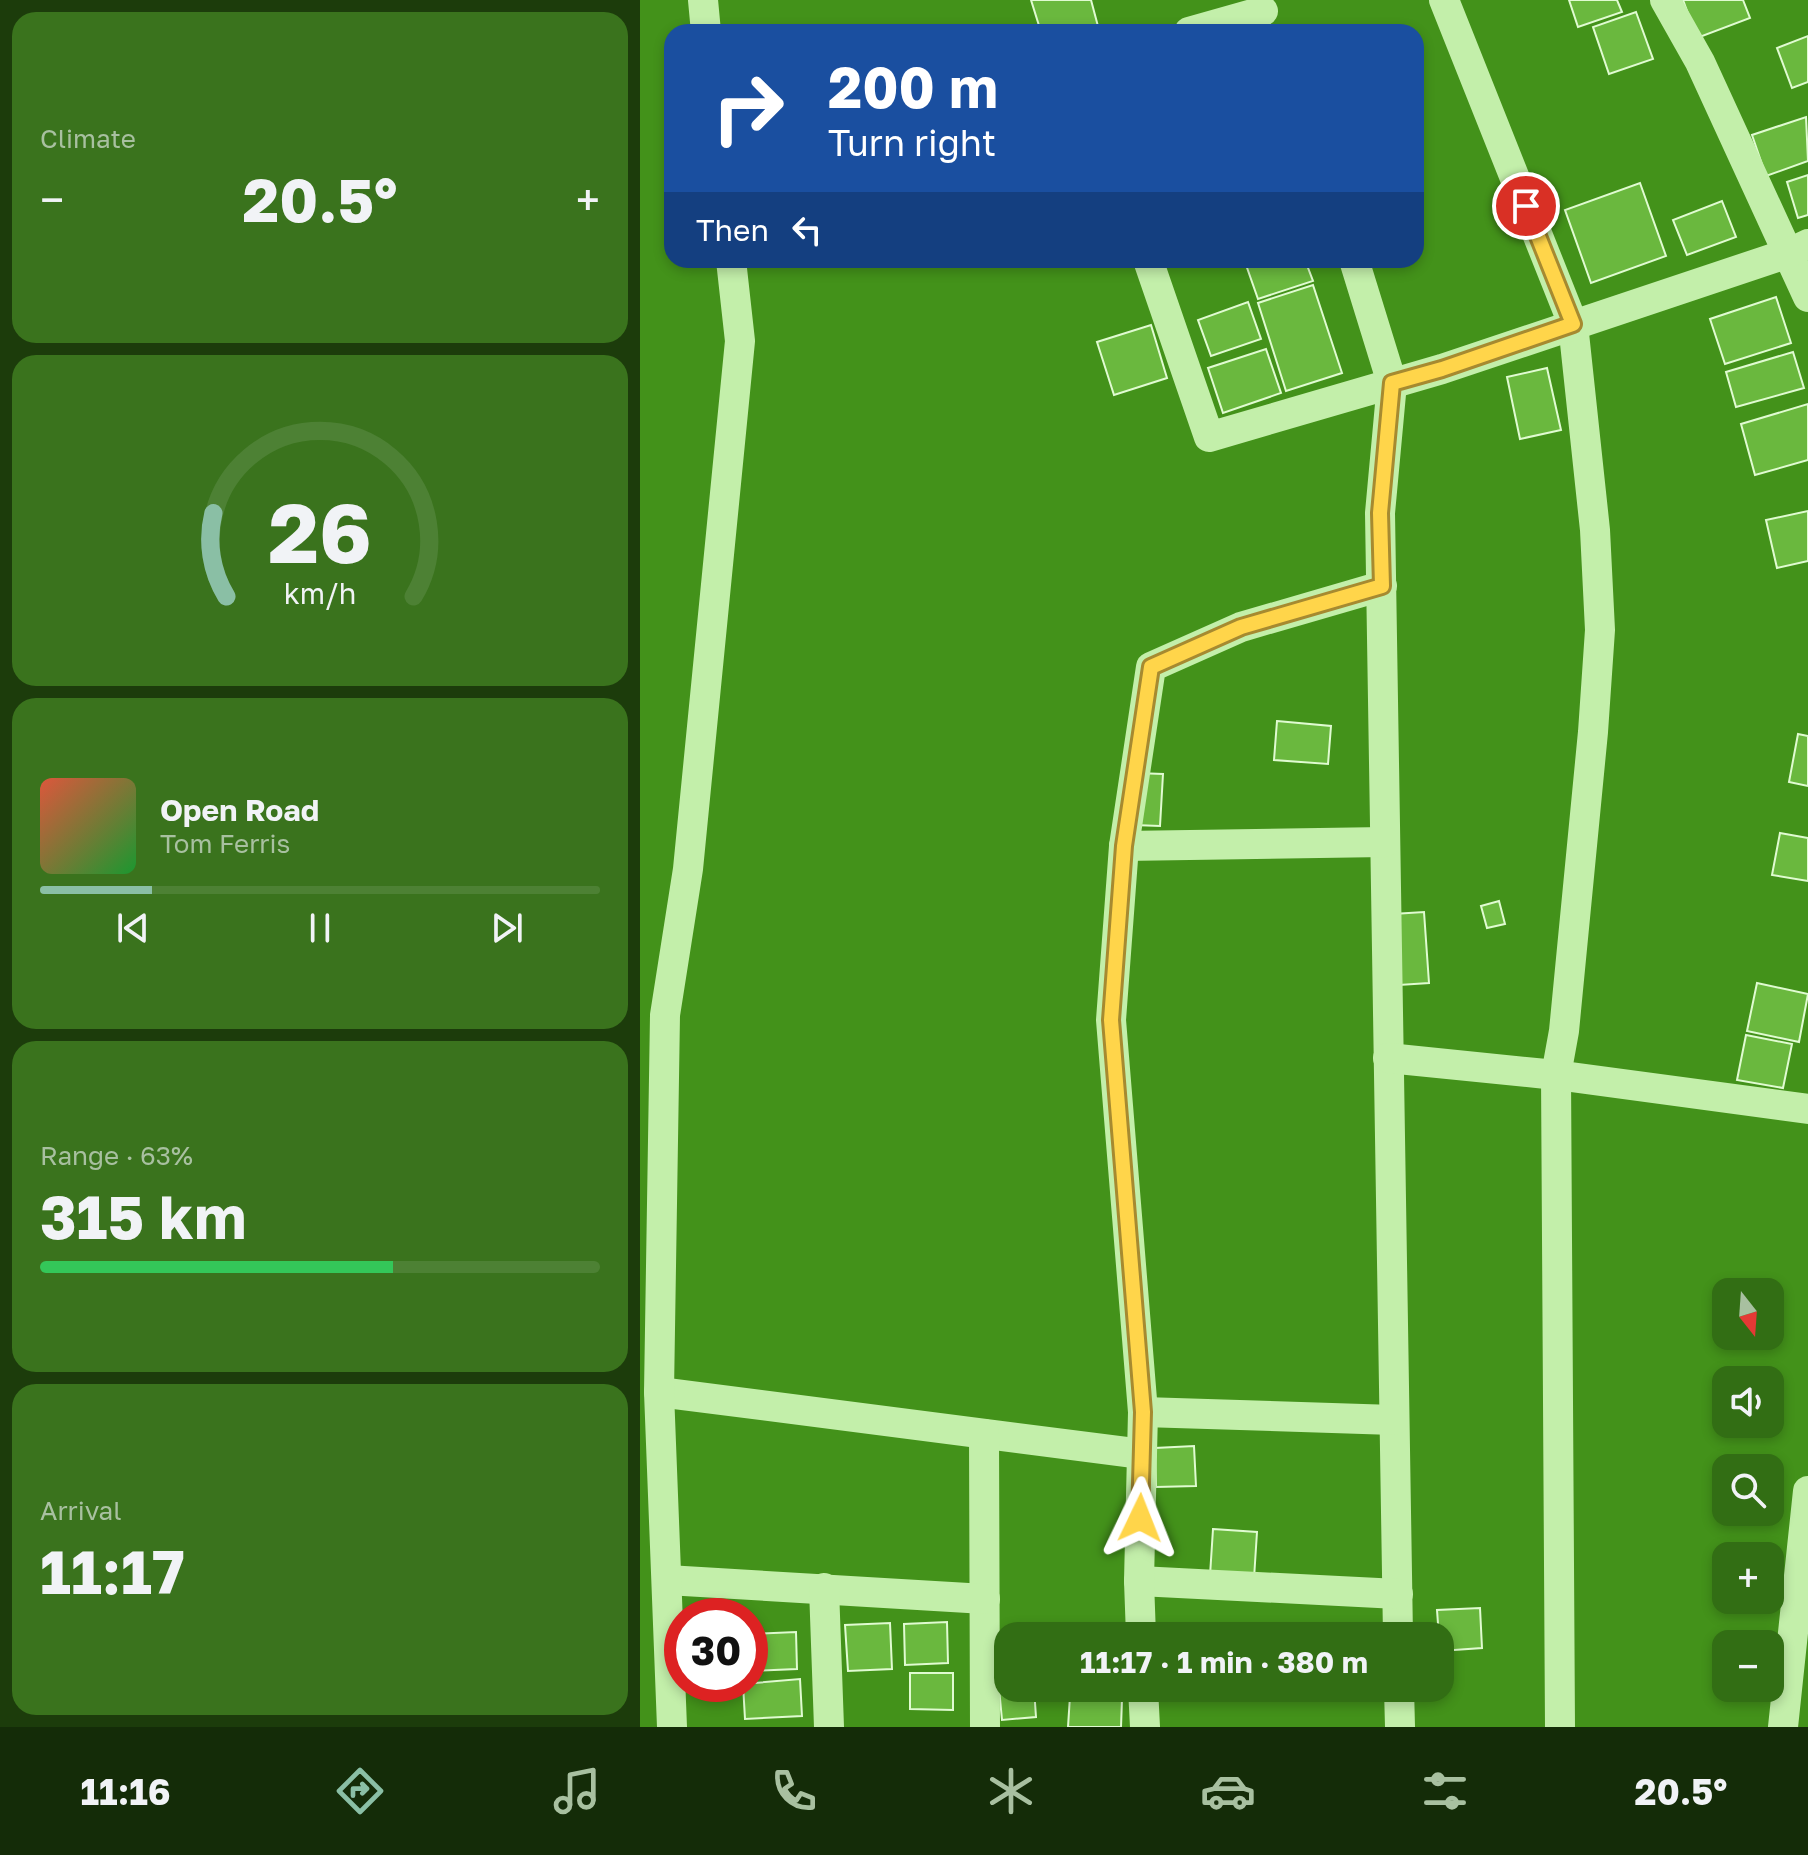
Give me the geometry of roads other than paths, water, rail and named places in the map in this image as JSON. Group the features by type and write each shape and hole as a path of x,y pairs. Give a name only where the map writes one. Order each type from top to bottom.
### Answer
{"street":[{"path":"703,0 705,24"},
{"path":"1444,0 1573,324 1595,530 1600,630 1564,1031 1556,1075 1560,1727"},
{"path":"1665,0 1798,248 1808,297"},
{"path":"1222,24 1264,14"},
{"path":"1151,268 1209,437 1442,369 1798,248"},
{"path":"672,1727 667,1580 652,1511 659,1392 650,1302 652,1015 688,869 740,341 732,268"},
{"path":"1356,268 1392,383 1380,513 1398,1622"},
{"path":"1140,1622 1143,1412 1111,1020 1124,846 1151,667 1241,627 1382,586"},
{"path":"1124,846 1385,842"},
{"path":"1388,1058 1556,1075 1808,1109"},
{"path":"659,1392 1142,1454"},
{"path":"1143,1412 1394,1420"},
{"path":"984,1434 985,1727"},
{"path":"1783,1727 1808,1491"},
{"path":"667,1580 985,1599"},
{"path":"1139,1581 1398,1594"},
{"path":"824,1588 829,1727"},
{"path":"1144,1702 1145,1727"},
{"path":"1399,1702 1400,1727"}]}
